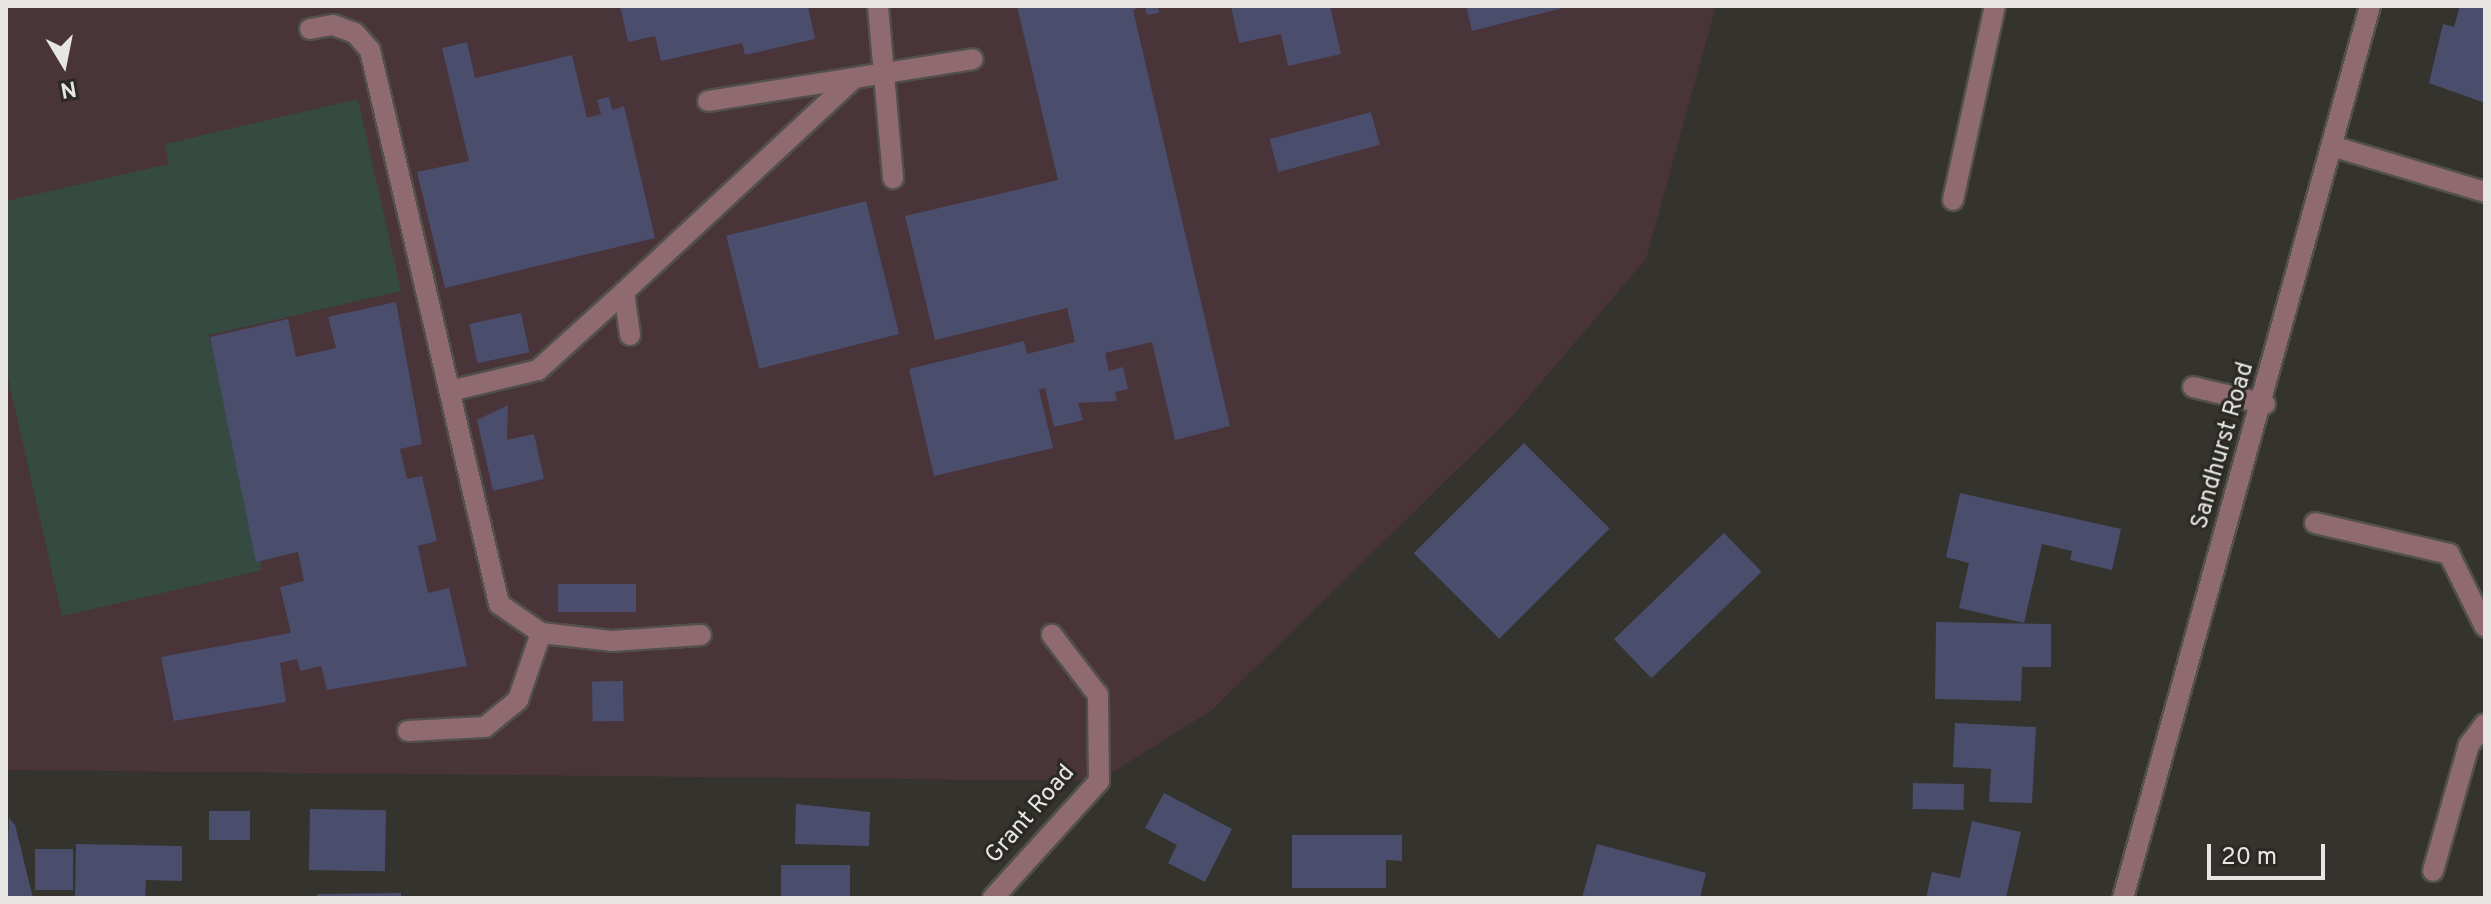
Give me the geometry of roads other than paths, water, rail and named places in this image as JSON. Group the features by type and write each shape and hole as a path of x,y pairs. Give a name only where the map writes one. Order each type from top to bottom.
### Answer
{"street":[{"path":"878,6 893,178"},
{"path":"1953,200 1995,6"},
{"name":"Sandhurst Road","path":"2123,898 2265,404 2370,6"},
{"path":"310,29 333,25 355,33 370,50 499,604 541,633 612,641 701,635"},
{"path":"708,101 973,59"},
{"path":"450,391 538,370 853,79"},
{"path":"2335,147 2485,192"},
{"path":"624,292 630,335"},
{"path":"2193,387 2265,404"},
{"path":"2315,523 2449,554 2485,627"},
{"path":"408,731 485,727 518,700 541,633"},
{"name":"Grant Road","path":"993,898 1099,781 1098,695 1052,635"},
{"path":"2433,871 2469,745 2485,724"}]}
